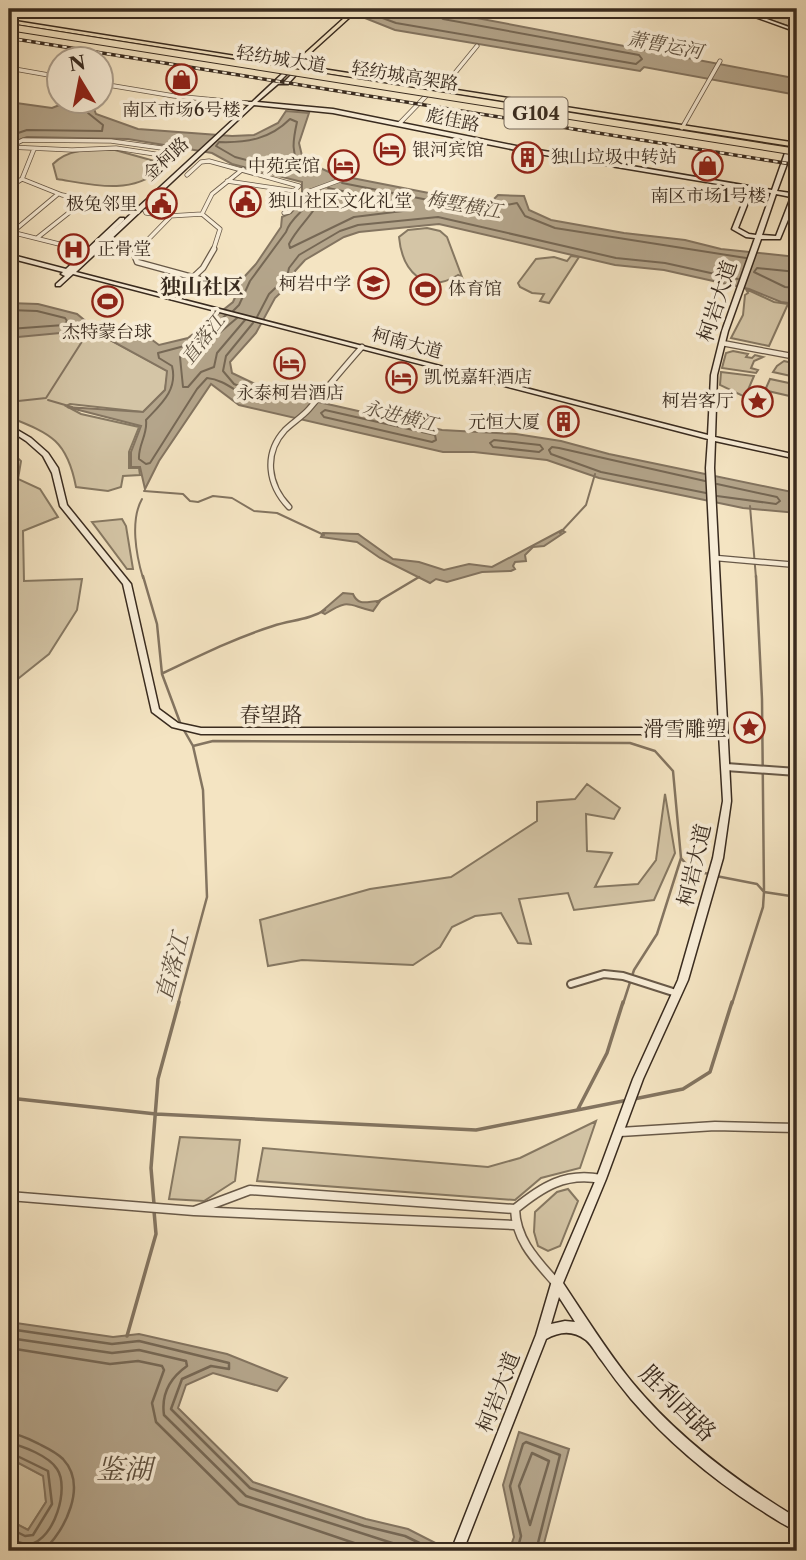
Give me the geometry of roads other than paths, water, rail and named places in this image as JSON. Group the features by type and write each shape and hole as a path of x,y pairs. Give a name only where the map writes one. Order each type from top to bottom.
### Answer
{"highway":[{"name":"轻纺城高架路","path":"9,26 796,149"}],"main road":[{"path":"281,73 293,67 349,9"},
{"path":"281,73 286,65 357,9"},
{"name":"轻纺城大道","path":"9,26 286,65 682,128 796,149"},
{"name":"轻纺城大道","path":"9,26 281,73 788,153 796,149"}],"street":[{"path":"735,9 797,31"},
{"path":"753,15 757,9"},
{"path":"441,90 477,46"},
{"path":"682,128 720,61"},
{"path":"9,68 46,75"},
{"name":"金柯路","path":"65,270 255,103 276,82 281,73"},
{"name":"金柯路","path":"223,129 281,73"},
{"path":"276,82 286,83 295,75"},
{"name":"彪佳路","path":"116,86 174,96 312,109 521,149 796,196"},
{"path":"399,124 426,96"},
{"path":"796,149 797,128"},
{"path":"23,140 121,142 183,151 174,157 116,148 9,147 23,140"},
{"path":"116,148 121,142"},
{"path":"9,187 22,179 34,149"},
{"name":"柯岩大道","path":"457,1551 542,1335 557,1284 601,1179 638,1079 683,980 718,858 727,801 711,502 714,375 739,292 788,153"},
{"path":"187,175 205,161 243,169 297,185 299,188 294,191 227,181"},
{"path":"202,214 212,194 243,169"},
{"path":"284,213 289,212 304,193 351,176"},
{"path":"22,179 58,194 85,200 170,216 202,214 220,229 214,252 194,278 172,297"},
{"path":"751,188 735,229 758,240 781,234 796,196"},
{"path":"10,233 58,194"},
{"path":"37,238 85,200"},
{"name":"金柯路","path":"74,273 137,209"},
{"path":"170,216 134,254 135,258 142,265 225,285"},
{"path":"10,233 63,245"},
{"name":"柯南大道","path":"9,256 712,438 797,457"},
{"path":"65,270 58,285 74,273"},
{"path":"722,343 797,357"},
{"path":"289,507 277,496 272,485 269,463 282,433 299,420 362,347"},
{"name":"春望路","path":"9,427 36,443 54,469 58,494 64,506 127,584 155,710 177,725 201,731 724,731"},
{"path":"716,558 797,565"},
{"path":"726,767 797,772"},
{"path":"571,984 604,974 622,976 676,993"},
{"path":"621,1127 797,1128"},
{"path":"194,1211 250,1190 515,1209 546,1184 585,1174 601,1179"},
{"path":"9,1196 194,1211 514,1225"},
{"path":"515,1209 514,1225 533,1257 557,1284"},
{"name":"胜利西路","path":"557,1284 603,1354 663,1424 725,1477 764,1506 797,1525"},
{"path":"542,1335 552,1329 578,1327 592,1338 603,1354"}],"water":[{"path":"302,9 429,9 797,79 797,95 644,67 640,71 395,30 365,18"},
{"name":"梅墅横江","path":"9,102 46,107 46,116 102,116 138,129 232,136 254,135 278,123 286,111 309,113 299,143 303,160 331,173 480,203 492,201 498,195 524,196 529,210 551,220 685,240 721,249 797,257 797,304 781,302 749,289 664,270 615,265 439,224 359,232 344,237 305,260 295,271 295,279 275,298 256,333 230,362 232,373 270,391 442,430 516,434 561,441 609,454 797,493 797,513 743,508 599,478 547,460 474,452 443,452 239,405 211,384 159,461 145,489 140,467 131,467 131,452 141,426 67,407 143,412 165,390 167,371 92,330 18,337 10,335 13,328 9,326 9,303 38,304 77,314 88,323 140,331 159,345 188,338 233,302 244,277 281,227 282,217 291,213 308,194 302,192 302,182 232,164 212,153 128,139 27,137 9,144"},
{"path":"562,530 565,532 544,546 533,547 525,555 526,561 515,562 515,569 511,571 482,572 447,582 436,579 430,583 380,558 357,542 321,537 323,533 358,534 393,559 419,562 444,570 469,564 492,567"},
{"path":"343,593 353,594 362,602 380,601 373,611 344,604 325,614 321,612"},
{"name":"鉴湖","path":"9,1322 113,1337 139,1334 227,1354 287,1378 277,1391 213,1373 186,1385 178,1408 253,1482 366,1519 408,1529 451,1551 9,1551 9,1520 28,1530 46,1502 43,1476 9,1458"},
{"path":"519,1432 569,1449 542,1551 509,1551 514,1537 503,1485"}],"waterway":[{"path":"9,402 46,398 90,329"},
{"path":"48,400 72,407"},
{"path":"560,533 586,505 595,474"},
{"path":"144,491 183,494 190,501 198,502 213,496 232,498 254,511 277,513 324,535"},
{"name":"直落江","path":"142,499 135,527 136,548 143,578"},
{"path":"750,506 756,578"},
{"name":"直落江","path":"143,576 157,624 162,674 181,725 193,746"},
{"path":"756,576 762,699 764,892"},
{"path":"377,602 419,577"},
{"path":"163,673 245,636 325,610"},
{"path":"193,746 213,741 630,743 655,751 673,771 681,858"},
{"name":"直落江","path":"178,1004 207,897 203,790 193,746"},
{"path":"623,1004 634,970 657,934 681,858"},
{"path":"681,858 692,871 710,874"},
{"path":"716,876 757,884 764,892"},
{"path":"732,1004 763,907 764,892"},
{"path":"764,892 797,897"},
{"name":"直落江","path":"155,1114 158,1079 179,1002"},
{"path":"578,1109 607,1053 623,1002"},
{"path":"634,1099 683,1089 710,1072 732,1002"},
{"path":"9,1098 155,1114"},
{"path":"155,1114 476,1130 628,1100"},
{"name":"直落江","path":"154,1204 151,1168 155,1114"},
{"name":"直落江","path":"127,1336 156,1234 154,1211"}],"railway":[{"path":"9,38 797,165"}],"place":[{"name":"南区市场6号楼","path":"181,79"},
{"name":"银河宾馆","path":"389,150"},
{"name":"独山垃圾中转站","path":"528,157"},
{"name":"南区市场1号楼","path":"708,165"},
{"name":"中苑宾馆","path":"343,166"},
{"name":"独山社区文化礼堂","path":"245,201"},
{"name":"极兔邻里","path":"161,204"},
{"name":"正骨堂","path":"74,249"},
{"name":"柯岩中学","path":"374,284"},
{"name":"体育馆","path":"425,289"},
{"name":"杰特蒙台球","path":"107,302"},
{"name":"永泰柯岩酒店","path":"290,363"},
{"name":"凯悦嘉轩酒店","path":"401,377"},
{"name":"柯岩客厅","path":"757,401"},
{"name":"元恒大厦","path":"563,422"},
{"name":"滑雪雕塑","path":"750,728"}],"district":[{"name":"独山社区","path":"202,286"}],"water label":[{"name":"萧曹运河","path":"665,45"},
{"name":"永进横江","path":"400,416"}]}
